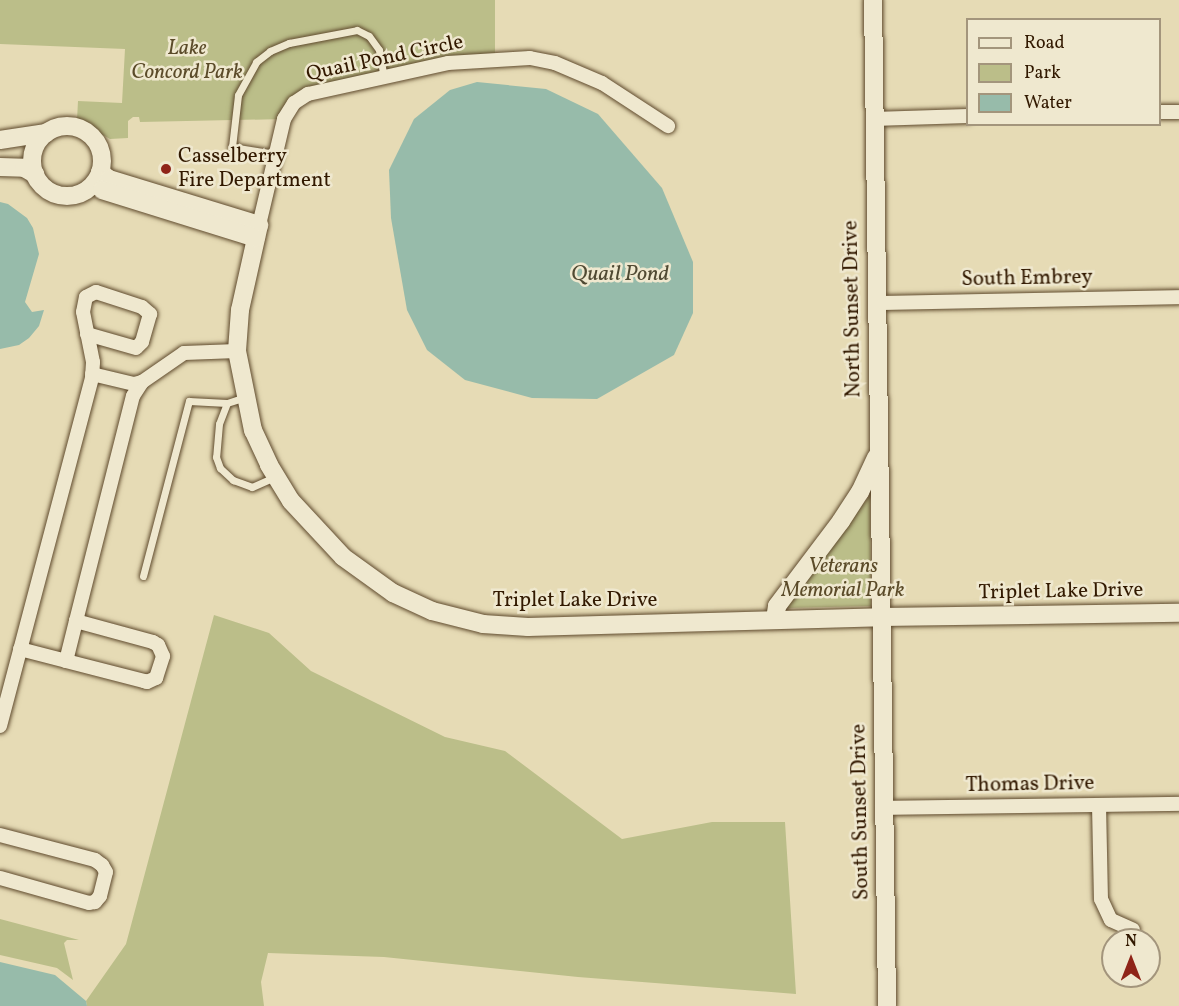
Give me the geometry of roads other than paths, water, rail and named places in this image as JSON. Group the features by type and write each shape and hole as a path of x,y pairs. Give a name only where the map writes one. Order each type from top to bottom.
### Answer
{"street":[{"name":"North Sunset Drive","path":"873,0 881,616"},
{"name":"Quail Pond Circle","path":"257,232 284,119 294,103 308,94 448,63 530,58 555,63 602,83 668,126"},
{"path":"1161,112 1179,112"},
{"path":"873,118 966,116"},
{"path":"0,140 46,134 68,126 90,135 101,155 100,172 89,188 74,195 53,193 44,187 35,174 32,159 34,149 46,134"},
{"path":"0,167 24,168 35,174"},
{"path":"100,172 109,179 257,232"},
{"path":"89,188 257,232"},
{"name":"Triplet Lake Drive","path":"257,232 240,310 237,351 253,430 276,477 291,501 343,557 393,593 432,611 483,624 528,627 881,616 1179,613"},
{"path":"0,726 3,703 20,649 92,374 93,363 87,334 83,310 87,296 92,292 142,307 150,314 138,348 87,334"},
{"name":"South Embrey","path":"876,303 1179,297"},
{"path":"66,661 133,396 142,382 184,353 237,351"},
{"path":"92,374 129,384 142,382"},
{"path":"775,619 777,606 860,492 878,452"},
{"name":"South Sunset Drive","path":"881,616 882,808 887,1006"},
{"path":"20,649 149,681 158,675 163,658 160,648 153,642 76,621"},
{"name":"Thomas Drive","path":"882,808 1179,804"},
{"path":"1099,805 1101,899 1111,920 1129,928"},
{"path":"0,836 95,860 106,872 100,896 95,902 89,903 0,878"}],"lane":[{"path":"275,154 232,147 238,95 256,62 270,51 288,43 357,30 369,36 379,50 384,77"},
{"path":"143,576 189,401 227,403 245,397"},
{"path":"227,403 219,424 216,457 220,468 234,480 252,487 276,477"}],"water":[{"name":"Quail Pond","path":"477,82 546,89 598,114 662,188 693,262 693,313 674,355 597,399 532,398 465,380 427,350 407,310 391,218 389,170 414,119 450,90"},
{"path":"0,202 8,204 27,218 33,228 39,254 25,302 32,312 44,310 39,326 29,338 19,345 0,349"},
{"path":"0,962 55,975 86,1001 87,1006 0,1006"}],"place":[{"name":"Casselberry Fire Department","path":"166,169"}],"park label":[{"name":"Lake Concord Park","path":"187,61"},
{"name":"Veterans Memorial Park","path":"843,579"}]}
